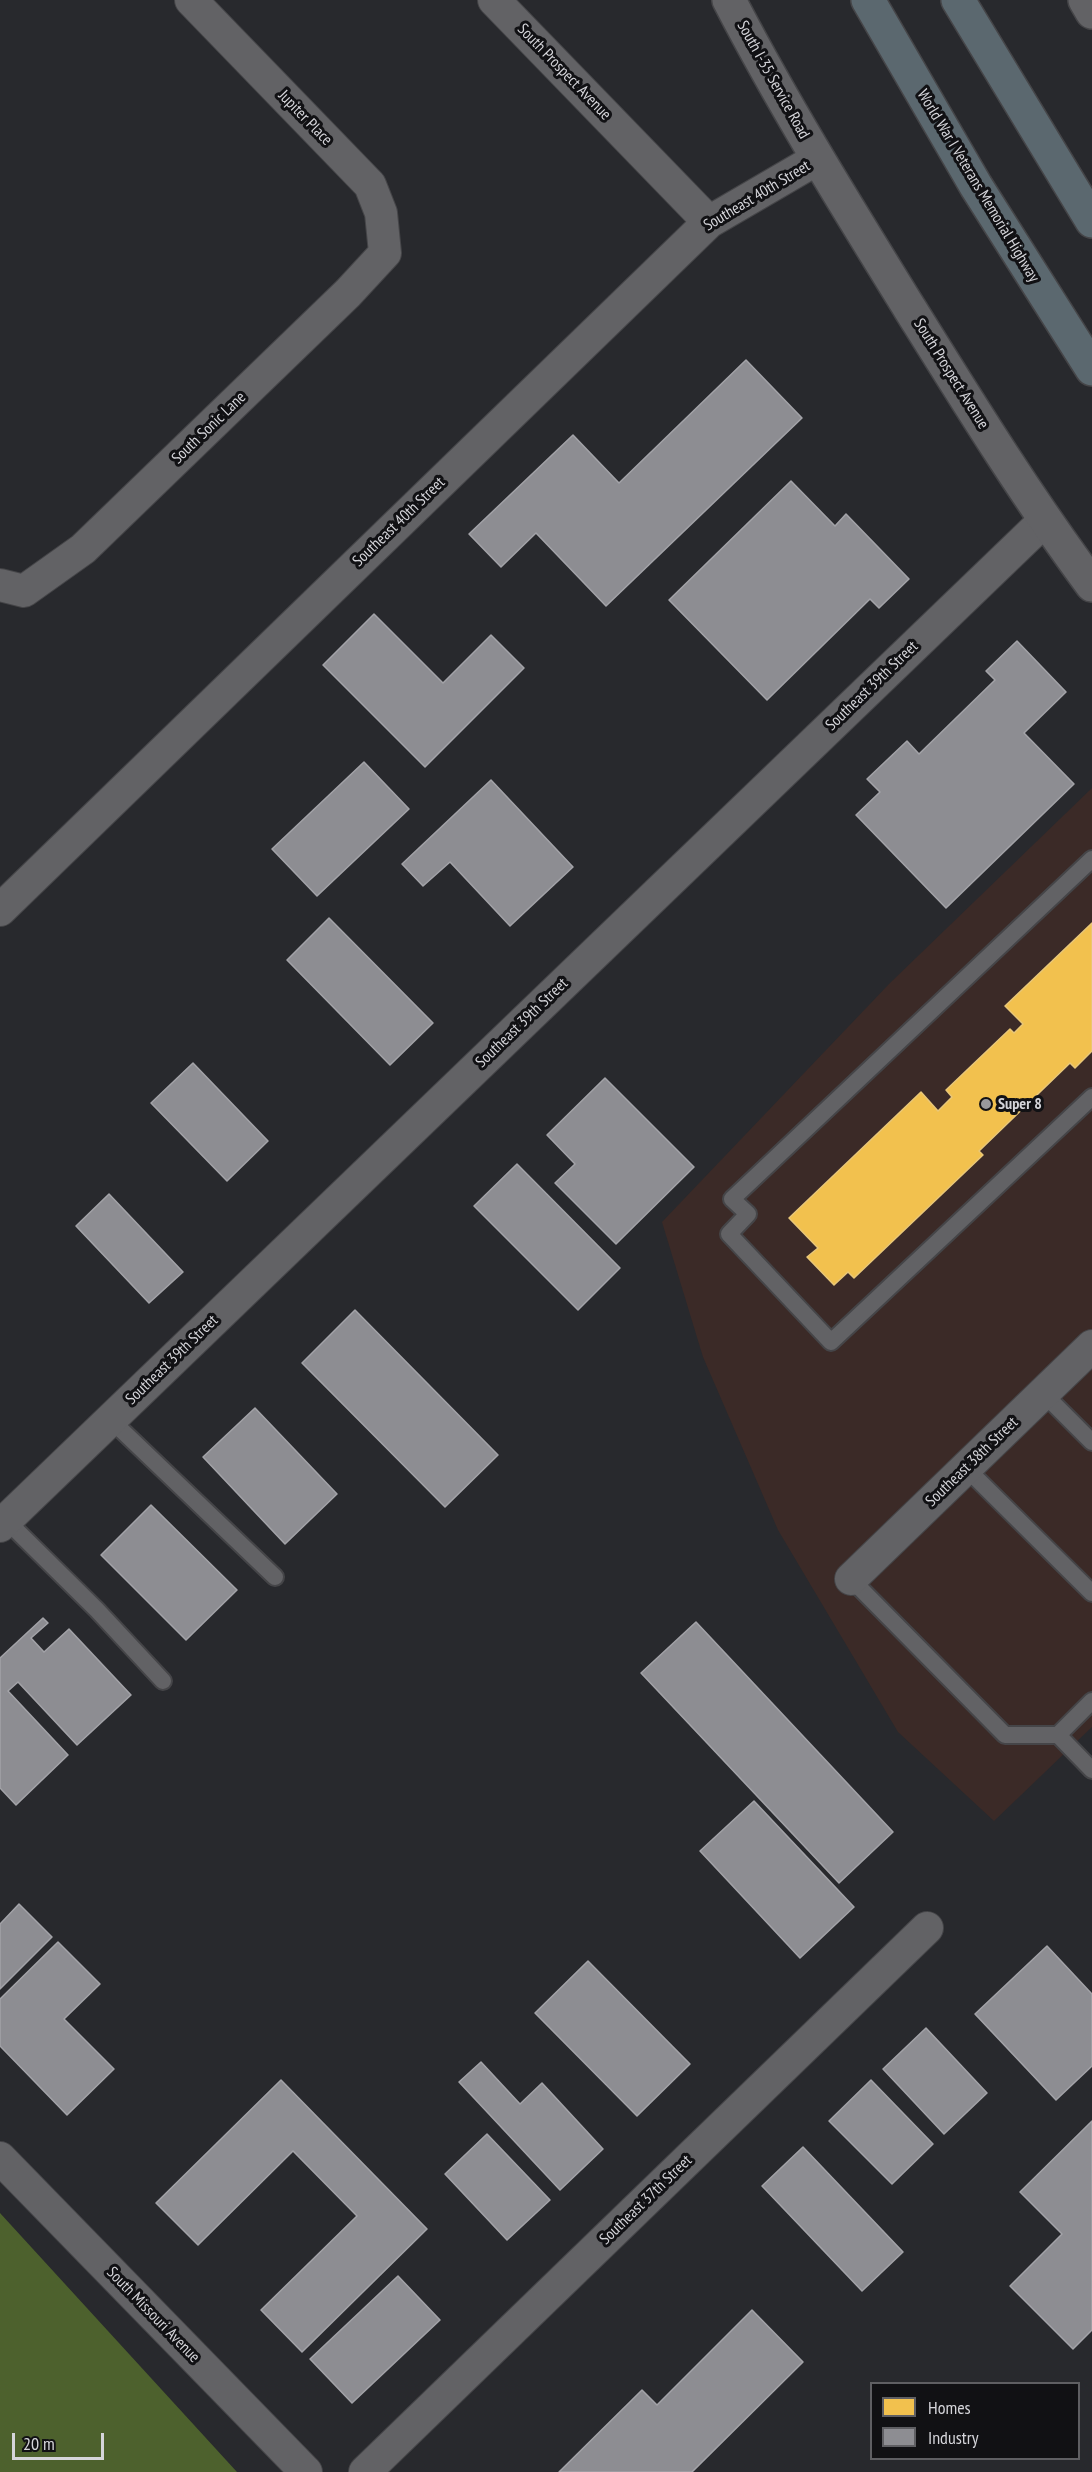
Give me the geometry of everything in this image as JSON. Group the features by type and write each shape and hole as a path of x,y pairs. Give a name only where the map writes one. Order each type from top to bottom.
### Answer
{"highway":[{"name":"World War I Veterans Memorial Highway","path":"868,0 976,186 1092,369"},
{"path":"958,0 1092,221"}],"main road":[{"name":"South I-35 Service Road","path":"729,0 817,159"},
{"path":"1085,0 1092,12"},
{"name":"South Prospect Avenue","path":"817,159 1044,521 1092,585"}],"street":[{"name":"Jupiter Place","path":"191,0 370,185 381,213 385,253"},
{"name":"South Prospect Avenue","path":"494,0 709,222"},
{"name":"Southeast 40th Street","path":"0,910 709,222 817,159"},
{"name":"South Sonic Lane","path":"12,588 83,549 348,293 385,253"},
{"name":"Southeast 39th Street","path":"3,1523 1044,521"},
{"name":"Southeast 38th Street","path":"851,1579 1092,1346"},
{"name":"Southeast 37th Street","path":"364,2472 927,1928"},
{"name":"South Missouri Avenue","path":"0,2158 306,2472"}],"lane":[{"path":"1092,859 732,1200 748,1214 729,1233 831,1342 1092,1097"},
{"path":"1043,1393 1092,1442"},
{"path":"110,1419 275,1577"},
{"path":"966,1468 1092,1593"},
{"path":"3,1523 97,1610 163,1681"},
{"path":"851,1579 1005,1735 1058,1735 1092,1701"},
{"path":"1058,1735 1092,1770"}],"shaded area":[{"path":"1092,788 1092,1727 994,1821 898,1732 778,1530 703,1357 662,1222 890,983"}],"green space":[{"path":"0,2213 237,2472 0,2472"}],"building: Homes":[{"name":"Super 8","path":"1092,923 1092,1051 1075,1068 1070,1063 979,1151 983,1155 854,1278 848,1272 834,1285 807,1257 818,1248 789,1218 921,1092 938,1111 952,1097 946,1090 1010,1029 1014,1033 1023,1024 1005,1006"}],"building: Industry":[{"path":"746,360 802,418 606,606 536,533 501,567 469,534 573,435 619,483"},
{"path":"791,481 835,526 846,514 909,579 879,608 870,599 767,700 669,600"},
{"path":"374,614 443,683 491,635 524,668 425,767 323,665"},
{"path":"1017,641 1066,692 1024,733 1074,784 946,908 856,815 880,792 867,779 907,741 919,754 995,680 986,671"},
{"path":"364,762 409,809 317,896 272,849"},
{"path":"491,780 573,867 510,926 450,862 423,886 402,864"},
{"path":"329,918 433,1023 390,1065 287,960"},
{"path":"193,1063 268,1141 227,1181 151,1103"},
{"path":"605,1078 694,1167 616,1244 555,1183 575,1164 547,1135"},
{"path":"517,1164 620,1268 578,1310 474,1206"},
{"path":"109,1194 183,1272 149,1303 76,1226"},
{"path":"355,1310 498,1455 445,1507 302,1363"},
{"path":"255,1408 337,1494 285,1544 203,1457"},
{"path":"151,1505 237,1590 186,1640 101,1555"},
{"path":"43,1618 48,1623 31,1638 44,1652 69,1629 131,1695 77,1745 18,1682 8,1691 68,1755 16,1805 0,1788 0,1658"},
{"path":"696,1622 893,1832 839,1883 641,1673"},
{"path":"754,1801 854,1907 800,1958 700,1851"},
{"path":"19,1904 52,1937 0,1989 0,1924"},
{"path":"58,1942 100,1984 64,2019 114,2069 67,2115 0,2046 0,1999"},
{"path":"1047,1946 1092,1994 1092,2066 1056,2100 975,2014"},
{"path":"588,1961 690,2064 637,2116 535,2013"},
{"path":"926,2028 987,2093 944,2134 883,2069"},
{"path":"481,2062 520,2104 542,2083 603,2149 560,2190 459,2082"},
{"path":"281,2080 427,2229 302,2352 261,2310 357,2216 293,2151 198,2245 156,2203"},
{"path":"871,2080 933,2144 892,2184 829,2121"},
{"path":"1092,2121 1092,2330 1073,2349 1010,2286 1062,2234 1020,2192"},
{"path":"487,2134 550,2200 507,2240 445,2174"},
{"path":"803,2147 903,2252 862,2291 762,2186"},
{"path":"398,2276 440,2320 352,2403 310,2359"},
{"path":"752,2310 803,2362 692,2472 559,2472 642,2390 657,2405"}],"place":[{"name":"Super 8","path":"986,1104"}]}
